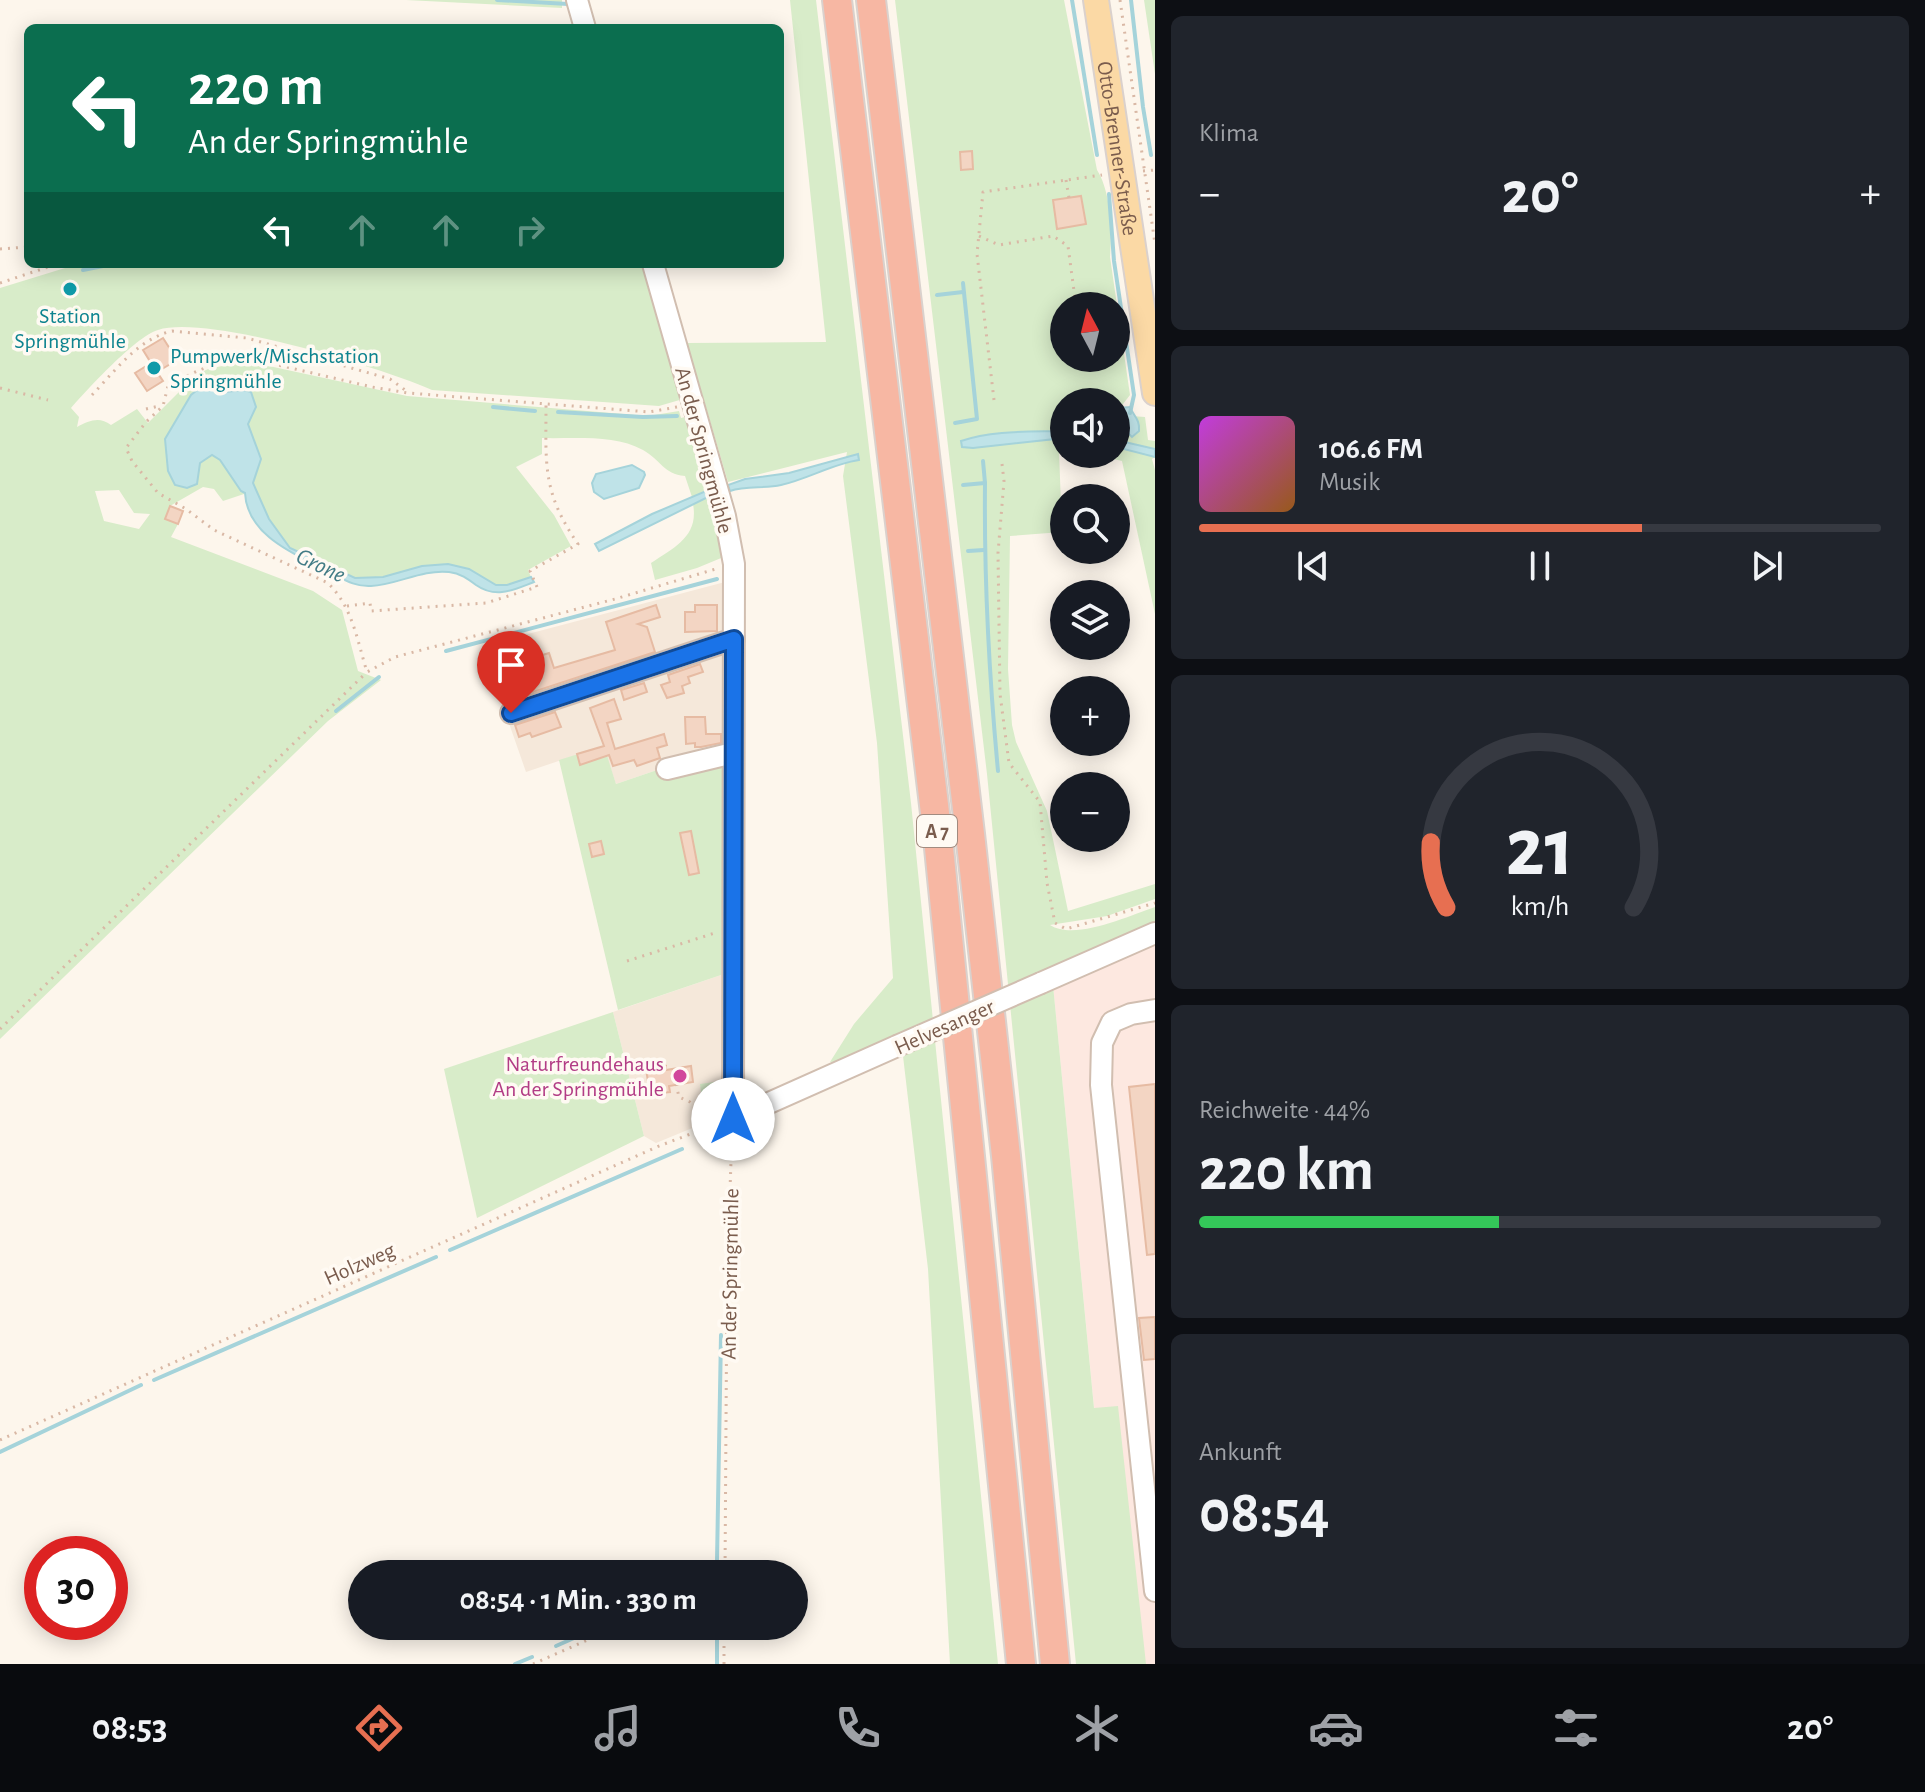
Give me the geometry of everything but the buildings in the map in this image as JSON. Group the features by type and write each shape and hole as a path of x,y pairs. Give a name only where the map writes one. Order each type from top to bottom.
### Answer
{"highway":[{"name":"A 7","path":"837,0 937,823 1021,1664"},
{"name":"A 7","path":"871,0 949,639 1004,1141 1055,1664"}],"main road":[{"name":"Otto-Brenner-Straße","path":"1096,0 1132,172 1155,393"}],"street":[{"path":"577,0 584,24"},
{"name":"An der Springmühle","path":"654,268 725,516 734,564 733,927 724,1122"},
{"path":"511,713 734,639"},
{"path":"667,769 733,753"},
{"name":"Helvesanger","path":"724,1122 1155,933"},
{"path":"1155,1010 1131,1014 1112,1022 1102,1043 1101,1085 1155,1591"}],"path":[{"path":"1120,0 1132,172 1155,244"},
{"path":"994,400 977,254 983,192 1155,170"},
{"path":"1066,180 1069,198"},
{"path":"979,236 999,245 1053,236 1068,246 1074,292"},
{"path":"0,249 24,247"},
{"path":"0,283 45,268"},
{"path":"92,395 141,345 172,331 264,343 390,379 408,393"},
{"path":"367,672 347,606 328,583 214,530 158,493 132,461 126,448 163,406 168,386 197,370 227,360 248,358 408,393 649,412 692,402"},
{"path":"0,388 48,400"},
{"path":"347,606 370,603 371,611 486,603 537,587 530,571 578,544 556,510 549,488 546,405"},
{"path":"146,409 163,406"},
{"path":"1002,464 1004,481 998,553 1000,694 1009,763 1040,802 1047,883 1055,923 1066,929 1155,903"},
{"path":"0,1029 367,672 395,657 734,564"},
{"path":"627,961 733,927"},
{"path":"676,1084 679,1097 724,1122"},
{"name":"Holzweg","path":"0,1440 659,1146 724,1122"},
{"name":"An der Springmühle","path":"724,1122 727,1273 725,1560"},
{"path":"533,1664 587,1640"},
{"path":"724,1640 724,1664"}],"shaded area":[{"path":"725,582 724,761 660,769 616,784 603,746 526,772 482,646"},
{"path":"1155,942 1155,1664 1119,1664 1053,985"},
{"path":"721,975 722,1103 707,1122 656,1143 644,1136 613,1012"}],"green space":[{"path":"406,0 562,0 562,8"},
{"path":"790,0 816,0 911,803 998,1664 950,1664 928,1269 903,1056 830,1062 854,1024 893,978 877,743 843,476 847,452 728,482 687,343 826,342"},
{"path":"895,0 1064,0 1097,170 1108,200 1115,292 1050,292 1050,372 1127,372 1129,388 1050,388 1050,431 1019,432 1042,440 1050,439 1050,468 1060,468 1060,484 1050,484 1050,533 1010,536 1008,669 1012,725 1016,742 1047,811 1050,852 1056,852 1068,911 1155,884 1155,899 1107,916 1050,925 1061,929 1087,929 1155,907 1155,926 1053,985 1094,1408 1118,1406 1146,1664 1076,1664 987,774"},
{"path":"1144,0 1155,0 1155,74"},
{"path":"65,268 645,268 683,399 659,406 432,390 375,369 295,346 253,336 182,327 158,330 137,343 71,408 79,417 77,427 98,420 111,425 137,409 148,423 196,375 208,369 246,361 407,396 648,416 679,411 681,418 689,416 726,556 655,580 651,563 669,552 689,533 694,515 693,504 708,496 706,491 692,497 685,476 667,470 643,450 607,439 542,438 542,454 516,467 554,515 571,546 528,570 531,577 507,585 496,585 469,569 448,564 422,566 383,577 355,578 290,548 269,519 253,484 250,492 223,501 214,489 203,487 170,506 178,524 171,537 313,591 342,610 358,671 381,680 328,721 0,1039 0,288","holes":["119,490 134,513 150,514 139,529 104,521 95,491"]},
{"path":"1130,416 1145,417 1148,440 1155,441 1155,449 1130,443"},
{"path":"1130,451 1155,457 1152,459 1155,470 1155,614 1130,498 1130,484 1127,484 1124,468 1130,468"},
{"path":"604,746 616,784 660,769 724,761 721,975 618,1010 559,760"},
{"path":"613,1012 644,1136 477,1218 444,1069"},
{"path":"714,1082 717,1106 703,1108 700,1084"}],"water":[{"name":"Grone","path":"207,382 225,392 251,392 256,407 248,424 261,459 253,483 269,519 290,548 355,578 383,577 422,566 448,564 469,569 496,585 507,585 531,577 534,582 505,592 491,592 457,574 439,572 381,585 358,585 300,557 263,532 248,508 245,493 220,460 212,455 200,463 197,484 187,488 175,485 168,471 165,439 191,395"},
{"path":"1130,407 1139,427 1132,437 1130,435"},
{"path":"1050,431 1050,440 962,447 961,441 973,437"},
{"path":"1130,443 1155,449 1155,457 1130,451"},
{"path":"858,454 859,460 781,485 730,491 728,485 745,479 789,473"},
{"path":"632,465 645,475 639,488 604,499 594,492 592,483 596,474"},
{"path":"706,491 708,497 599,551 595,544 652,514"}],"waterway":[{"path":"497,0 569,6"},
{"path":"1072,0 1097,155"},
{"path":"1131,0 1151,155"},
{"path":"1109,194 1114,261 1134,395 1130,413"},
{"path":"83,270 93,268"},
{"path":"955,423 977,419 963,283"},
{"path":"937,295 963,292"},
{"path":"493,407 535,411"},
{"path":"558,412 677,416"},
{"path":"963,485 985,483 983,461"},
{"path":"985,483 988,627 998,771"},
{"path":"968,551 984,550"},
{"path":"446,651 717,579"},
{"path":"336,711 379,677"},
{"path":"450,1250 682,1149"},
{"path":"154,1380 436,1257"},
{"path":"717,1560 721,1335"},
{"path":"0,1452 141,1385"},
{"path":"556,1646 570,1640"},
{"path":"717,1640 717,1664"},
{"path":"515,1664 532,1657"}],"place":[{"name":"Station Springmühle","path":"70,289"},
{"name":"Pumpwerk/Mischstation Springmühle","path":"154,368"},
{"name":"Naturfreundehaus An der Springmühle","path":"680,1076"}],"route":[{"path":"511,713 734,639 733,1119"}]}
